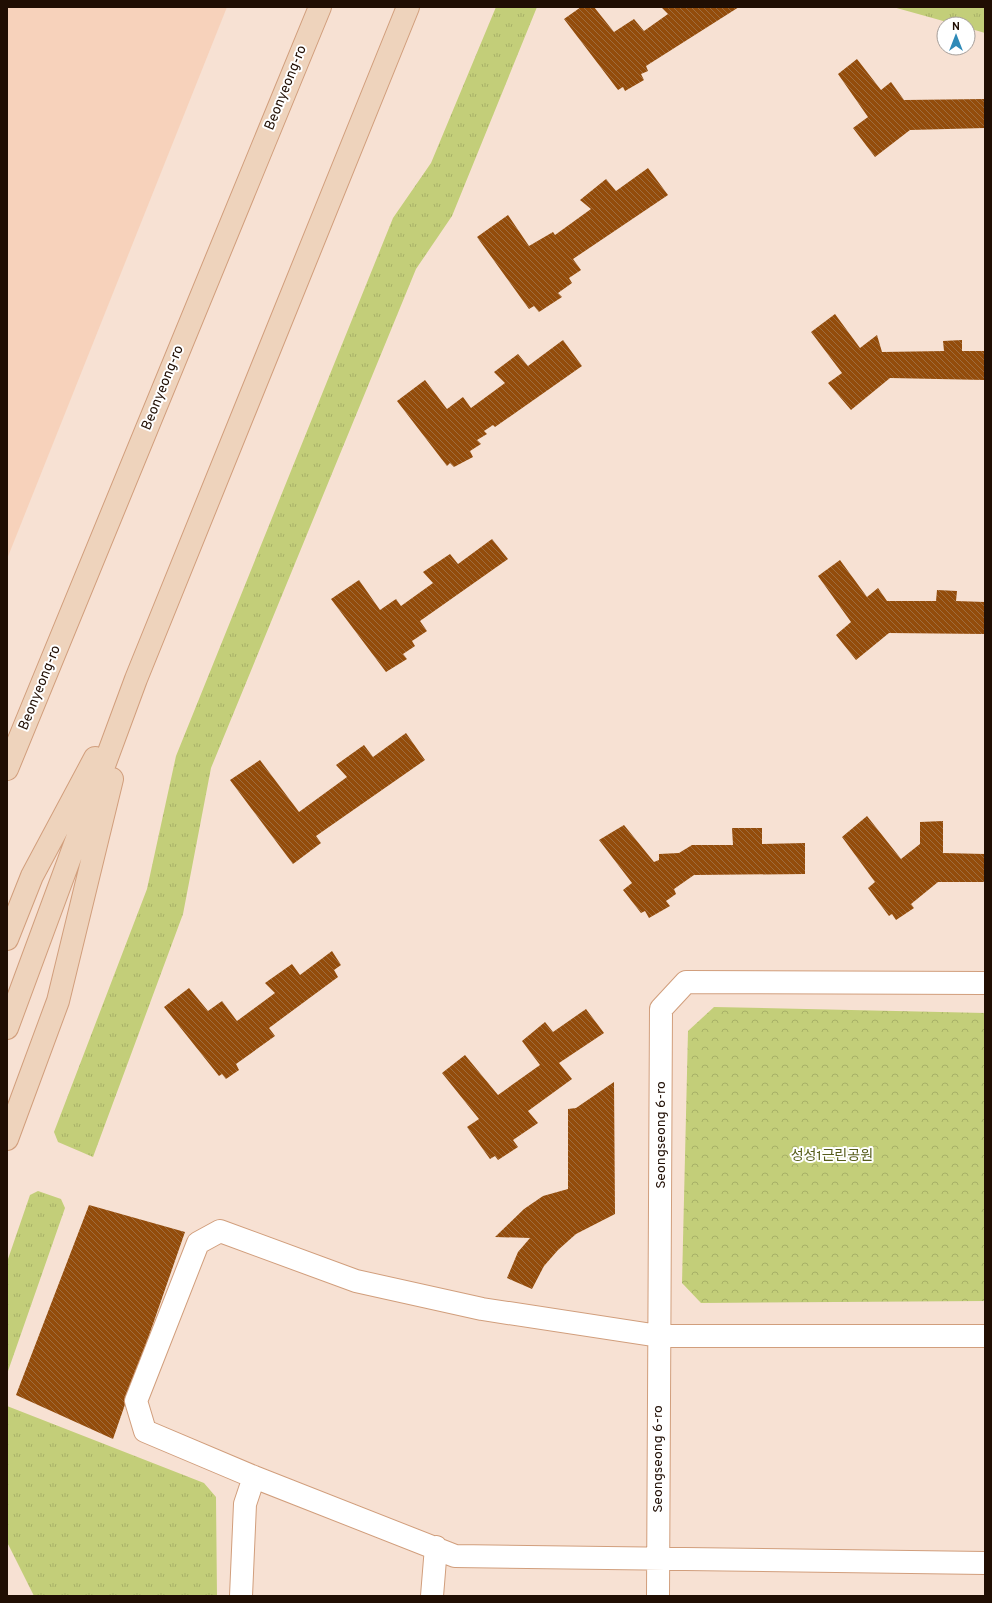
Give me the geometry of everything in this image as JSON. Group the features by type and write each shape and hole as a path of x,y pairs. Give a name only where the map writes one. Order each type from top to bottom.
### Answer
{"main road":[{"name":"Beonyeong-ro","path":"7,769 320,7"},
{"path":"7,1028 136,679 408,7"},
{"path":"7,939 32,876 136,679"},
{"path":"7,1139 58,1001 136,679"}],"street":[{"name":"Seongseong 6-ro","path":"658,1596 661,1009 686,982 985,982"},
{"path":"985,1336 659,1336 482,1309 356,1281 220,1232 198,1243 136,1401 145,1431 254,1477 436,1547 455,1556 985,1564"},
{"path":"241,1596 245,1504 254,1477"},
{"path":"432,1596 436,1547"}],"shaded area":[{"path":"7,7 227,7 7,559"}],"green space":[{"path":"496,7 537,7 452,216 416,269 211,768 183,914 93,1157 58,1142 54,1132 147,889 176,756 393,218 431,163"},
{"path":"893,7 985,7 985,33 976,30 976,16 936,16 936,19"},
{"name":"성성1근린공원","path":"714,1007 985,1013 985,1301 701,1303 682,1283 688,1031"},
{"path":"38,1191 61,1199 65,1208 7,1374 7,1262 30,1195"},
{"path":"7,1406 204,1483 216,1497 217,1596 34,1596 7,1542"}],"building":[{"path":"581,7 594,7 614,32 634,19 644,31 668,14 661,7 739,7 646,66 648,71 641,74 644,80 625,91 623,87 618,90 564,19"},
{"path":"857,59 881,90 891,82 904,100 985,99 985,128 910,130 875,157 853,128 868,117 838,74"},
{"path":"648,168 668,195 573,259 581,270 569,278 572,283 558,293 562,297 539,312 534,306 529,309 477,237 508,215 529,246 553,232 555,235 591,209 580,200 606,179 616,191"},
{"path":"835,314 860,348 877,335 882,352 944,351 943,341 962,340 962,351 985,351 985,380 890,378 851,410 828,383 842,373 811,332"},
{"path":"563,340 582,366 495,427 493,425 484,431 487,434 477,440 481,444 470,451 473,457 454,467 450,463 447,466 397,401 425,380 447,409 463,397 471,408 505,383 494,372 518,354 528,366"},
{"path":"492,539 508,559 420,621 427,631 412,641 415,646 403,654 407,659 386,672 331,599 359,580 380,610 396,599 401,606 433,583 423,572 450,554 458,564"},
{"path":"840,560 867,597 878,588 887,601 936,601 937,590 957,591 956,601 985,602 985,634 889,633 856,660 836,635 851,622 818,576"},
{"path":"406,733 425,760 316,836 321,843 293,864 230,780 260,760 299,812 347,777 336,765 364,745 373,757"},
{"path":"867,816 901,859 920,844 920,822 943,821 943,853 985,854 985,882 938,882 911,904 914,908 896,920 892,914 889,916 868,888 875,882 842,837"},
{"path":"624,825 654,862 659,860 659,854 679,853 692,845 733,845 732,828 762,828 762,844 805,843 805,874 694,875 674,889 676,894 666,901 670,906 649,918 645,911 641,913 623,890 632,883 599,840"},
{"path":"332,951 341,965 334,970 338,977 269,1028 275,1036 236,1064 239,1070 226,1079 222,1074 219,1076 164,1007 189,988 208,1011 222,1001 237,1021 275,993 265,983 292,964 300,975"},
{"path":"586,1009 604,1033 559,1063 572,1079 528,1111 538,1123 513,1140 518,1147 498,1160 495,1156 490,1159 467,1127 479,1119 442,1073 465,1055 498,1095 540,1065 522,1041 545,1022 553,1032"},
{"path":"614,1082 615,1214 576,1234 558,1250 544,1266 532,1289 507,1278 518,1252 530,1238 495,1237 524,1209 543,1196 568,1189 568,1109 576,1108"},
{"path":"89,1205 185,1232 113,1439 16,1395"}]}
